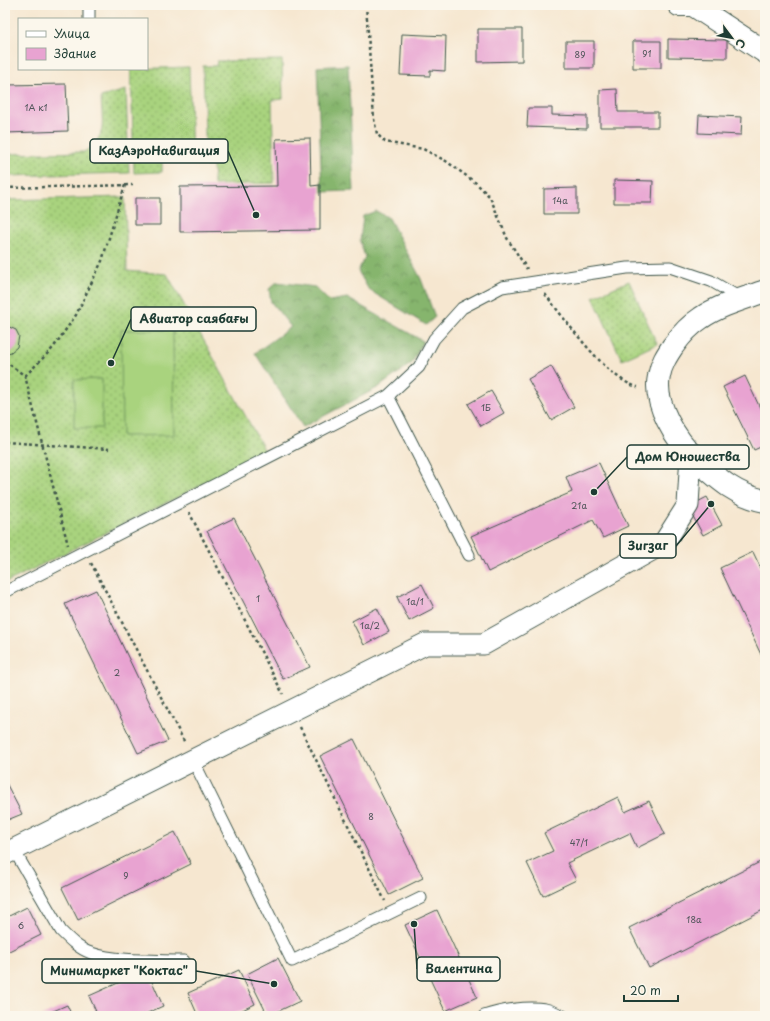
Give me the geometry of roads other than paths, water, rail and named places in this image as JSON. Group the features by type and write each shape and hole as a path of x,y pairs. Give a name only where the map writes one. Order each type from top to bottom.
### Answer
{"street":[{"path":"680,5 693,5 765,52"},
{"path":"765,290 718,308 700,318 688,328 664,359 659,376 658,390 662,407 669,424 679,440 691,454 715,476 737,492 765,501"},
{"path":"10,852 425,644 484,644 664,543 688,505 691,454"}],"lane":[{"path":"89,5 89,18"},
{"path":"5,592 388,396 419,367 434,338 462,308 502,287 627,268 670,267 711,281 742,300"},
{"path":"388,396 469,555"},
{"path":"193,760 292,961 421,898"},
{"path":"10,852 61,930 71,941 90,953 122,959 184,962"},
{"path":"484,1016 503,1011 525,1008 544,1009 563,1016"}],"place":[{"name":"КазАэроНавигация","path":"256,215"},
{"name":"Авиатор саябағы","path":"111,363"},
{"name":"Дом Юношества","path":"594,492"},
{"name":"Зигзаг","path":"711,504"},
{"name":"Валентина","path":"414,924"},
{"name":"Минимаркет \"Коктас\"","path":"274,984"}]}
